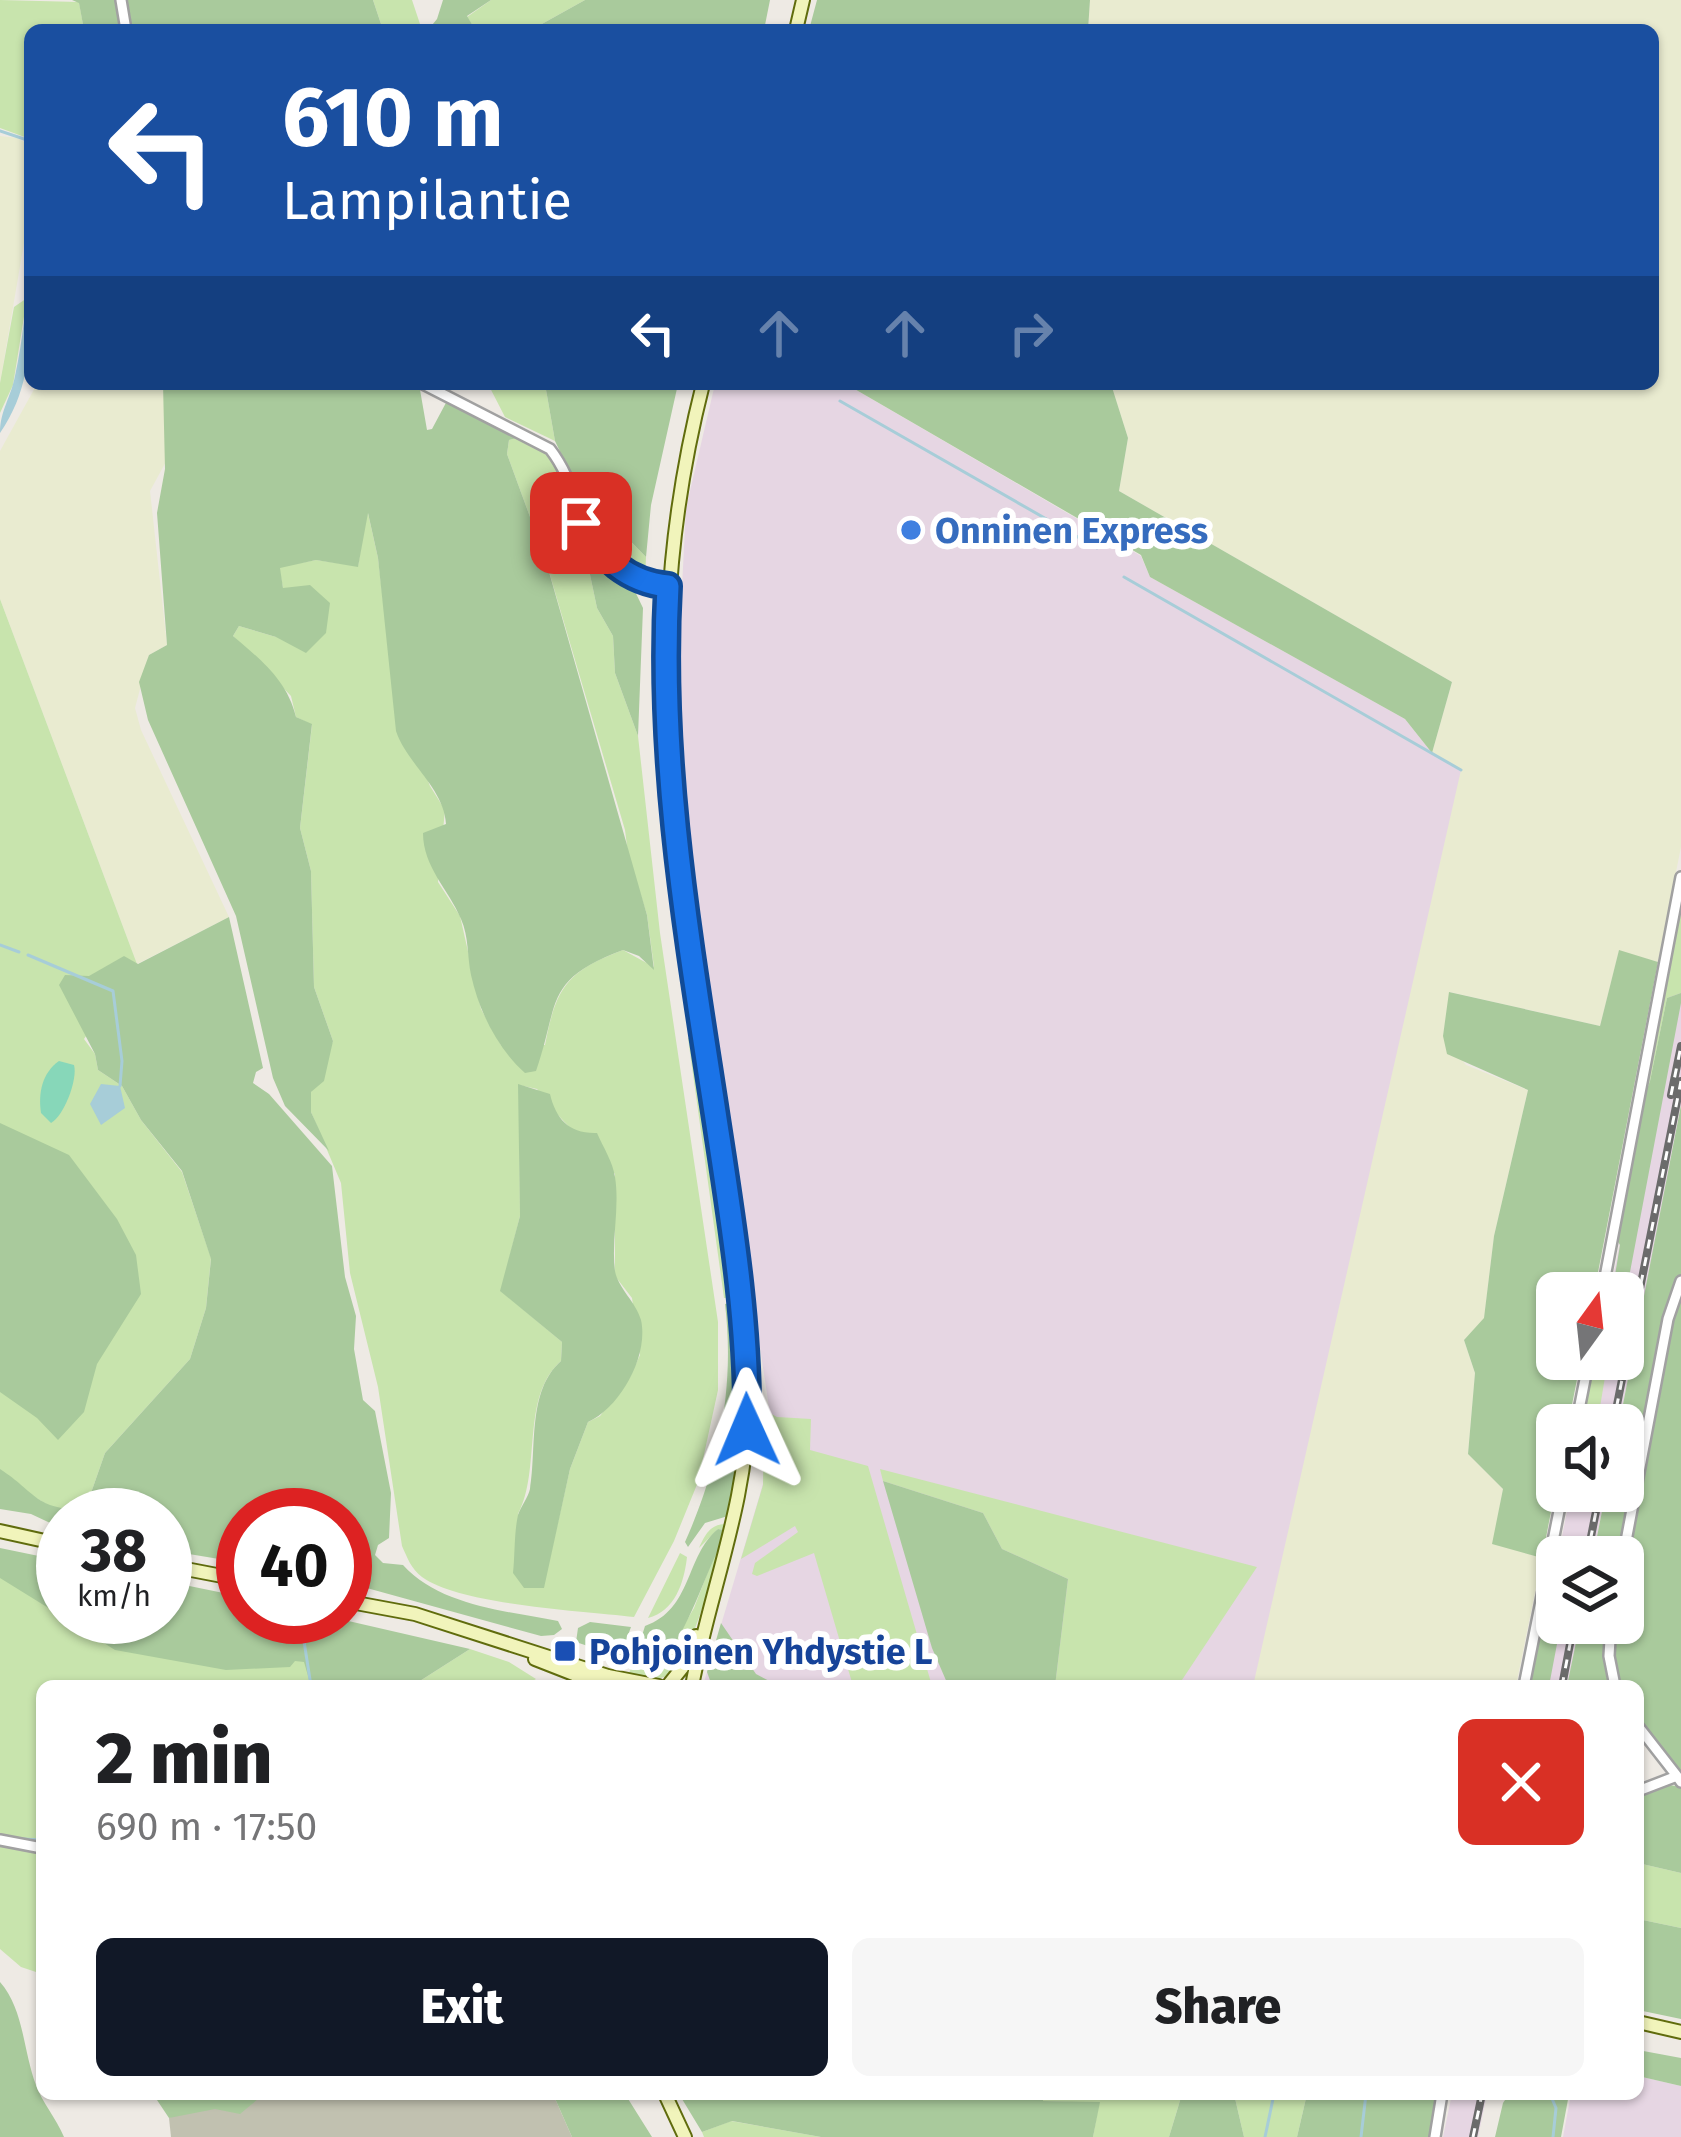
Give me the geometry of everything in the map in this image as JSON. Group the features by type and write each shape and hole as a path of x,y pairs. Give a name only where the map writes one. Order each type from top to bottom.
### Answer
{"street":[{"path":"435,390 550,448 560,461 594,546 638,580 668,586"},
{"path":"693,1680 734,1523 748,1398 742,1300 672,817 665,724 668,586 682,476 702,390"},
{"path":"1606,1272 1681,877"},
{"path":"1627,1536 1668,1319 1681,1281"},
{"path":"1525,1680 1559,1512"},
{"path":"0,1531 36,1539"},
{"path":"372,1607 478,1632 608,1676 635,1680"},
{"path":"386,1610 587,1680"},
{"path":"672,1680 707,1614"},
{"path":"1610,1644 1614,1680"},
{"path":"1644,1734 1679,1779 1644,1790"},
{"path":"0,1840 36,1847"},
{"path":"1644,2024 1681,2032"},
{"path":"668,2100 685,2137"},
{"path":"1435,2137 1441,2100"}],"shaded area":[{"path":"1090,0 1681,0 1681,847 1658,962 1619,951 1600,1026 1450,992 1443,1036 1466,1065 1528,1090 1494,1236 1484,1319 1464,1340 1475,1373 1468,1454 1503,1489 1493,1543 1536,1556 1536,1588 1517,1680 1254,1680 1461,770 1432,753 1452,682 1119,491 1128,438 1113,390 1659,390 1659,24 1088,24"},
{"path":"0,136 24,142 24,243 0,383"},
{"path":"34,390 163,390 168,458 150,491 167,645 149,655 135,708 229,917 137,964 0,599 0,451"},
{"path":"714,390 856,390 1141,556 1150,577 1405,719 1432,753 1482,782 1275,1680 705,1680 771,1457 770,1414 685,847 675,726 686,508"},
{"path":"1681,931 1681,1105 1644,1298 1644,1272 1614,1272"},
{"path":"1593,1380 1628,1380 1623,1404 1588,1404"},
{"path":"1567,1512 1602,1512 1597,1536 1562,1536"},
{"path":"1541,1644 1576,1644 1569,1680 1534,1680"},
{"path":"1644,2077 1681,2086 1681,2137 1563,2137 1570,2100 1644,2100"},
{"path":"198,2100 556,2100 572,2137 171,2137 169,2118"},
{"path":"1451,2100 1486,2100 1478,2137 1443,2137"}],"green space":[{"path":"0,0 79,2 83,24 24,24 24,137 0,128"},
{"path":"72,0 373,0 381,24 83,24 79,3"},
{"path":"373,0 412,0 420,24 381,24"},
{"path":"443,0 491,0 467,16 472,24 433,24"},
{"path":"491,0 585,0 542,24 472,24 467,17"},
{"path":"585,0 770,0 765,24 542,24"},
{"path":"817,0 1090,0 1088,24 811,24"},
{"path":"24,300 13,385 0,413 0,383 14,307"},
{"path":"163,390 420,390 427,430 448,399 525,436 509,440 507,454 545,558 647,915 654,970 639,956 623,950 579,972 558,996 536,1071 525,1073 484,1015 471,975 464,926 427,857 423,833 446,824 444,811 396,731 378,558 368,513 358,567 316,560 280,568 283,588 310,585 330,603 326,633 306,653 276,637 239,626 233,636 279,681 296,717 312,724 300,828 311,871 314,987 333,1041 324,1081 311,1092 311,1112 329,1151 285,1106 273,1078 236,916 148,720 139,682 149,655 167,645 157,513 165,469"},
{"path":"491,390 546,390 555,441 505,417"},
{"path":"546,390 677,390 651,505 646,557 608,518 621,565 598,544 555,441"},
{"path":"856,390 1113,390 1128,438 1119,491 1452,682 1432,753 1405,719 1150,577 1141,555"},
{"path":"525,436 545,446 557,464 575,547 588,565 597,608 613,636 615,673 638,736 660,933 718,1322 718,1390 698,1482 634,1617 524,1605 440,1587 412,1567 402,1546 378,1387 350,1273 341,1183 311,1112 311,1092 333,1041 314,987 311,871 300,828 312,725 296,717 291,696 233,636 239,626 276,637 283,588 279,567 316,560 358,566 367,509 378,558 394,693 430,786 445,810 438,882 460,916 481,1009 501,1045 545,1045 560,995 577,974 623,950 654,967 647,915 625,830 545,558 507,454 509,440","holes":["519,1085 537,1089 615,1174 615,1276 632,1298 640,1355 629,1379 600,1416 588,1422 570,1469 543,1588 518,1514 529,1476 540,1394 561,1361 562,1342 501,1291 520,1216"]},
{"path":"557,464 591,548 629,579 643,608 638,736 615,673 613,636 597,608 588,565 575,547 555,484"},
{"path":"606,516 646,557 645,579 621,565"},
{"path":"0,599 137,964 84,1039 95,1054 98,1070 122,1086 141,1120 182,1172 211,1258 206,1308 190,1359 105,1453 93,1488 36,1488 36,1498 0,1483"},
{"path":"670,635 675,635 679,784 711,1027 690,909 673,762"},
{"path":"1681,889 1681,993 1667,998 1650,1081 1637,1116"},
{"path":"229,917 263,1068 256,1072 253,1083 269,1094 332,1166 345,1277 356,1316 354,1349 363,1400 375,1411 391,1493 389,1538 378,1545 375,1555 383,1563 403,1565 418,1579 455,1598 558,1621 562,1629 554,1635 541,1636 372,1589 372,1488 216,1488 216,1558 192,1554 192,1488 93,1488 105,1453 190,1359 206,1308 211,1259 182,1171 141,1120 122,1086 98,1070 95,1054 59,985 65,975 89,976 124,956 138,964"},
{"path":"1619,950 1658,962 1598,1272 1536,1272 1536,1380 1577,1380 1572,1404 1536,1404 1536,1512 1551,1512 1546,1536 1536,1536 1536,1556 1492,1544 1503,1489 1468,1454 1475,1373 1464,1340 1484,1318 1494,1236 1528,1090 1447,1054 1443,1036 1449,992 1600,1026"},
{"path":"1681,993 1630,1272 1616,1272 1620,1245 1615,1237 1637,1116 1650,1081 1667,998"},
{"path":"696,1036 736,1298 724,1298 688,1038"},
{"path":"59,1061 74,1065 74,1079 65,1105 51,1123 41,1113 41,1091 45,1077"},
{"path":"518,1084 550,1094 560,1118 571,1128 597,1133 615,1177 615,1271 639,1313 642,1334 630,1379 611,1405 588,1422 570,1469 544,1588 524,1588 513,1573 515,1537 518,1515 530,1489 538,1404 550,1373 561,1361 562,1342 500,1291 520,1216"},
{"path":"1681,1105 1681,1276 1675,1280 1644,1431 1644,1404 1623,1404 1628,1380 1644,1380 1644,1296"},
{"path":"0,1123 69,1155 117,1219 136,1255 141,1294 97,1364 84,1412 58,1440 0,1392"},
{"path":"1681,1284 1681,1777 1644,1727 1644,1680 1618,1680 1614,1644 1644,1644 1644,1536 1632,1536 1637,1512 1644,1512 1644,1474"},
{"path":"733,1302 739,1327 743,1418 728,1516 705,1523 688,1547 685,1542 707,1485 722,1426 728,1366 725,1304"},
{"path":"1588,1380 1604,1380 1600,1404 1583,1404"},
{"path":"764,1410 777,1417 811,1419 810,1450 868,1466 930,1680 851,1680 814,1553 752,1574 755,1563 798,1532 795,1526 741,1559 763,1485"},
{"path":"0,1469 36,1497 36,1516 0,1509"},
{"path":"880,1469 1257,1567 1182,1680 1056,1680 1068,1579 1002,1549 983,1513 883,1481"},
{"path":"883,1481 983,1513 1002,1549 1068,1579 1056,1680 946,1680"},
{"path":"1602,1512 1627,1512 1622,1536 1597,1536"},
{"path":"726,1524 703,1606 676,1667 658,1678 629,1673 633,1664 660,1666 694,1608 724,1530 718,1529 699,1548 712,1528"},
{"path":"718,1529 725,1535 671,1651 660,1666 633,1664 645,1626 672,1607 699,1553"},
{"path":"0,1548 36,1555 36,1600 0,1578"},
{"path":"680,1553 687,1557 676,1595 665,1609 648,1618"},
{"path":"0,1564 36,1582 36,1644 192,1644 192,1635 216,1640 216,1644 307,1658 310,1680 36,1680 36,1972 21,1967 0,1949"},
{"path":"192,1587 216,1591 216,1644 372,1644 372,1626 470,1649 421,1680 309,1680 304,1662 226,1670 115,1650 106,1644 192,1644"},
{"path":"590,1622 631,1627 620,1657 576,1642 578,1628"},
{"path":"721,1623 756,1674 768,1680 710,1680 707,1672"},
{"path":"1536,1642 1557,1644 1550,1680 1528,1680"},
{"path":"1576,1644 1607,1644 1610,1680 1568,1680"},
{"path":"470,1649 509,1662 536,1679 534,1680 421,1680"},
{"path":"1664,1784 1681,1787 1681,1873 1644,1864 1644,1792"},
{"path":"1644,1864 1681,1873 1681,1928 1644,1920"},
{"path":"1644,1920 1681,1928 1681,2019 1644,2011"},
{"path":"0,1982 19,2017 36,2100 44,2100 64,2137 0,2137"},
{"path":"1644,2051 1681,2058 1681,2086 1644,2077"},
{"path":"157,2100 257,2100 240,2114 215,2109 169,2118"},
{"path":"556,2100 629,2100 652,2137 572,2137"},
{"path":"683,2100 1100,2102 1093,2137 821,2137 732,2121 702,2132"},
{"path":"1180,2100 1169,2137 1093,2137 1099,2103 1042,2101"},
{"path":"1180,2100 1235,2100 1244,2137 1169,2137"},
{"path":"1235,2100 1306,2100 1297,2137 1244,2137"},
{"path":"1306,2100 1437,2100 1429,2137 1297,2137"},
{"path":"1568,2100 1561,2137 1495,2137 1503,2103"},
{"path":"731,2121 821,2137 704,2137 702,2132"}],"water":[{"path":"24,322 24,377 0,433 2,418"},
{"path":"101,1084 120,1086 125,1108 101,1125 90,1104"}],"waterway":[{"path":"0,131 24,139"},
{"path":"840,401 1097,548"},
{"path":"1124,577 1461,770"},
{"path":"0,945 19,952"},
{"path":"28,955 113,991 122,1061 120,1086"},
{"path":"304,1644 310,1680"},
{"path":"23,1839 36,1840"},
{"path":"1265,2137 1273,2100"},
{"path":"1361,2137 1365,2100"},
{"path":"1553,2100 1553,2137"}],"railway":[{"path":"1671,1095 1681,1046"},
{"path":"1617,1404 1681,1081"},
{"path":"1591,1536 1596,1512"},
{"path":"1563,1680 1570,1644"},
{"path":"1473,2137 1481,2100"}],"place":[{"name":"Onninen Express","path":"911,530"},
{"name":"Pohjoinen Yhdystie L","path":"565,1651"}],"route":[{"path":"581,523 594,546 618,568 638,580 668,586 664,675 676,860 742,1300 747,1430"}]}
